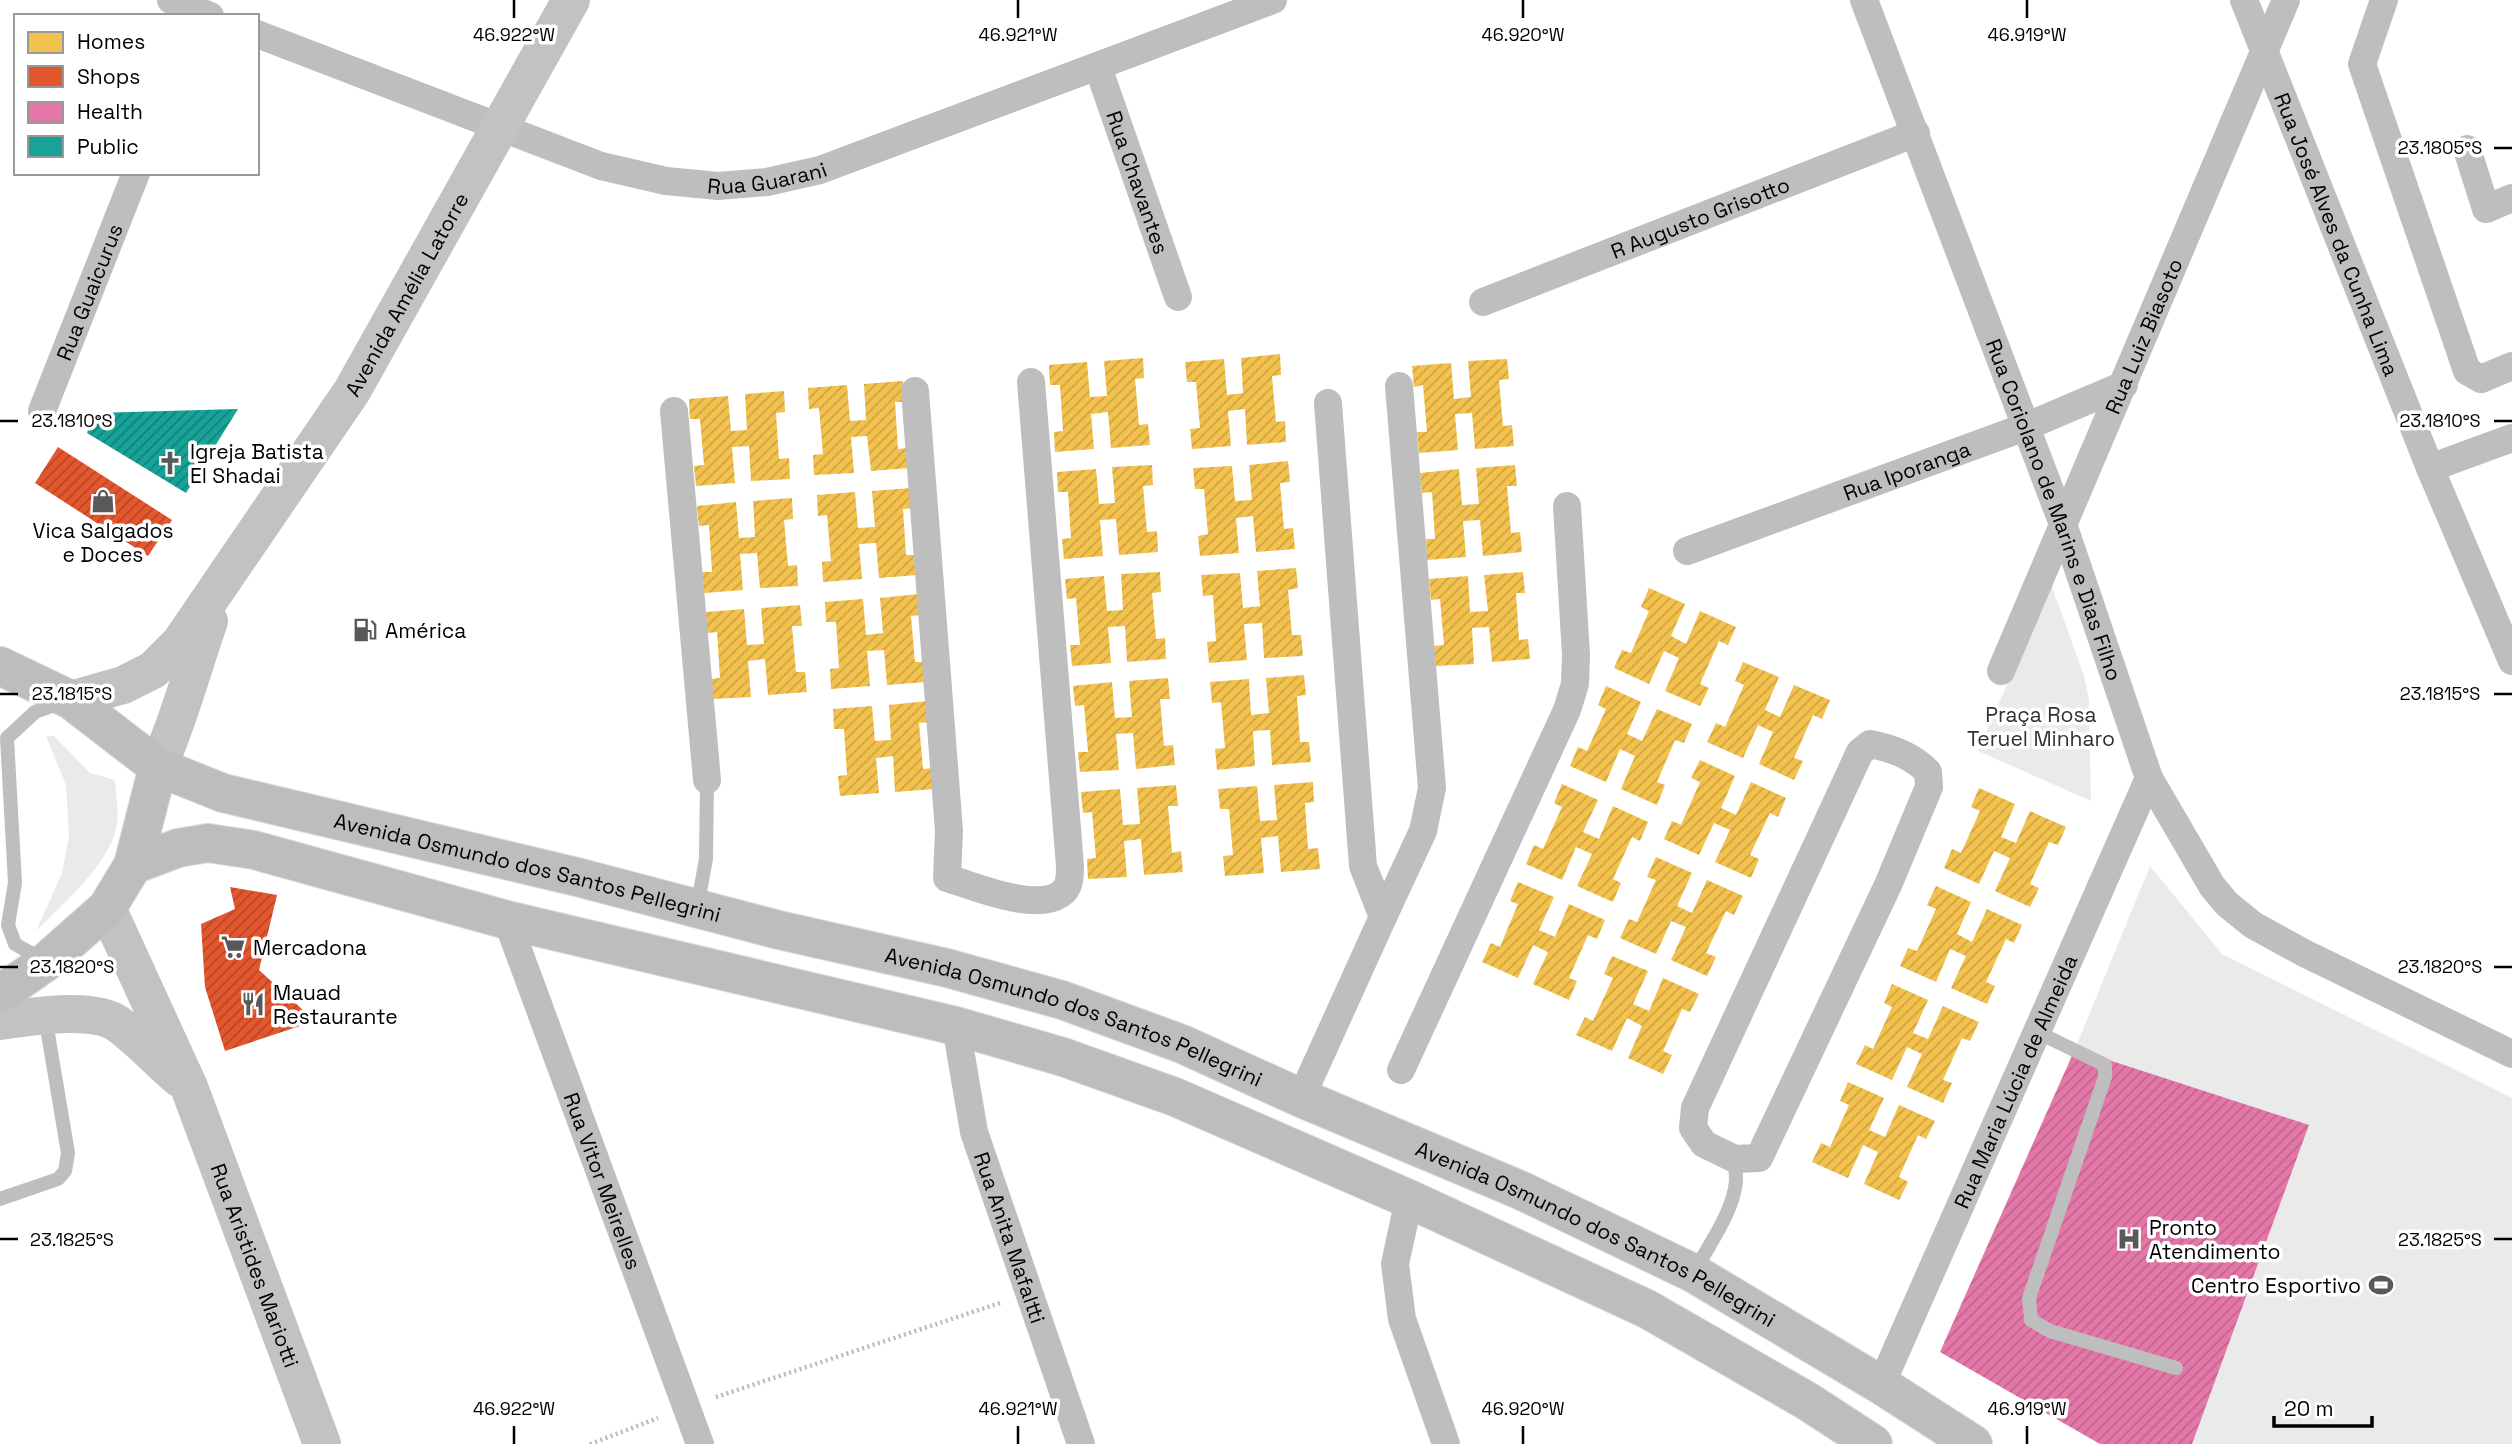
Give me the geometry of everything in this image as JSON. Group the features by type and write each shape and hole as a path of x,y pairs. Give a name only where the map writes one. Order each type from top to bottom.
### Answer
{"main road":[{"name":"Avenida Amélia Latorre","path":"71,700 123,685 153,670 180,643 352,391 571,0"},
{"name":"Avenida Amélia Latorre","path":"158,767 174,730 179,706 225,576"},
{"name":"Avenida Osmundo dos Santos Pellegrini","path":"0,666 71,700 158,767 223,793 947,968 1062,1000 1182,1044 1301,1098 1520,1190 1693,1273 1881,1385 1973,1444"},
{"path":"0,994 46,962 107,908 133,865 158,767"},
{"name":"Avenida Osmundo dos Santos Pellegrini","path":"133,865 178,848 208,843 254,850 507,920 956,1026 1063,1057 1175,1097 1409,1199 1647,1309 1807,1401 1873,1444"},
{"path":"507,920 534,894 577,877"},
{"name":"Rua Aristides Mariotti","path":"107,908 189,1087 322,1444"},
{"name":"Rua Aristides Mariotti","path":"0,1021 45,1015 85,1014 116,1022 189,1087"}],"street":[{"path":"171,0 203,11"},
{"name":"Rua Guarani","path":"259,35 601,166 666,181 718,186 767,183 820,170 1273,0"},
{"name":"Rua Coriolano de Marins e Dias Filho","path":"1864,0 2064,527 2150,778 2212,886 2227,904 2253,925 2304,953 2512,1054"},
{"name":"Rua José Alves da Cunha Lima","path":"2244,0 2430,468 2512,661"},
{"name":"Rua Luiz Biasoto","path":"2001,671 2286,0"},
{"path":"2384,0 2362,64 2467,371 2481,379 2512,366"},
{"name":"Rua Chavantes","path":"1098,67 1178,297"},
{"name":"R Augusto Grisotto","path":"1483,302 1916,133"},
{"path":"2467,149 2486,209 2512,198"},
{"name":"Rua Guaicurus","path":"42,411 134,175"},
{"path":"915,391 949,831 947,878 1014,898 1037,901 1053,898 1065,891 1070,880 1070,866 1031,382"},
{"name":"Rua Iporanga","path":"1687,551 2025,427 2124,385"},
{"path":"1301,1098 1423,831 1432,788 1399,386"},
{"path":"1328,403 1363,866 1383,917"},
{"path":"674,411 706,780"},
{"path":"2430,468 2512,438"},
{"path":"1401,1070 1567,710 1575,684 1576,655 1567,506"},
{"path":"1870,744 1884,746 1917,760 1928,772 1929,787 1888,885 1759,1158 1735,1159 1704,1144 1693,1128 1695,1108 1860,752 1870,744"},
{"name":"Rua Maria Lúcia de Almeida","path":"1881,1385 2150,778"},
{"name":"Rua Vitor Meirelles","path":"507,920 700,1444"},
{"name":"Rua Anita Mafaltti","path":"956,1026 974,1132 1081,1444"},
{"path":"1409,1199 1395,1264 1402,1319 1446,1444"}],"lane":[{"path":"46,962 15,944 8,925 15,883 7,738 34,712 71,700"},
{"path":"696,909 706,859 706,780"},
{"path":"0,1199 58,1180 65,1171 68,1153 45,1015"},
{"path":"2038,1032 2105,1065 2105,1077 2029,1298 2031,1320 2050,1331 2176,1368"},
{"path":"1693,1273 1732,1199 1736,1182 1735,1159"}],"path":[{"path":"590,1444 686,1406 1029,1294"}],"green space":[{"name":"Praça Rosa Teruel Minharo","path":"2051,584 2084,676 2089,700 2091,801 1978,751"},
{"path":"46,736 54,736 90,773 115,780 118,819 113,838 96,868 36,931 62,873 69,835 66,785"},
{"name":"Centro Esportivo","path":"2150,866 2222,954 2512,1098 2512,1444 2192,1444 2309,1126 2075,1049"}],"building: Homes":[{"path":"1280,354 1281,375 1272,376 1276,422 1285,421 1286,442 1247,445 1245,409 1228,411 1231,446 1192,449 1190,429 1200,428 1196,382 1187,382 1185,362 1224,359 1227,395 1243,393 1241,358"},
{"path":"1143,358 1144,378 1135,379 1139,425 1148,424 1150,445 1111,448 1108,412 1091,414 1094,449 1055,452 1054,432 1063,431 1060,385 1050,385 1049,365 1087,362 1090,397 1107,396 1104,361"},
{"path":"1507,359 1509,379 1499,380 1503,426 1512,425 1514,446 1475,449 1472,413 1455,414 1458,450 1419,453 1417,432 1427,432 1423,385 1414,387 1412,366 1451,363 1454,399 1471,397 1468,361"},
{"path":"903,381 904,402 895,402 898,449 908,448 909,468 871,471 867,436 851,437 854,473 814,475 813,455 823,454 819,408 809,409 808,388 847,385 850,421 866,420 864,384"},
{"path":"784,391 785,412 776,413 779,459 789,458 790,479 751,481 749,446 732,447 735,483 696,486 694,466 704,465 700,419 690,419 689,399 728,396 731,431 747,430 745,394"},
{"path":"1288,461 1290,482 1280,483 1284,529 1293,528 1295,549 1256,552 1253,516 1236,518 1239,553 1200,556 1198,536 1208,534 1204,489 1195,489 1193,468 1232,466 1235,501 1252,500 1249,465"},
{"path":"1152,465 1153,485 1143,486 1147,532 1157,531 1158,552 1119,555 1116,519 1100,520 1103,556 1064,559 1062,539 1071,538 1068,492 1058,492 1057,472 1096,469 1099,504 1115,503 1112,467"},
{"path":"1515,465 1517,486 1507,486 1511,533 1520,532 1522,552 1483,556 1480,520 1463,521 1466,557 1427,560 1426,539 1435,539 1432,492 1422,493 1420,473 1459,469 1462,505 1479,504 1476,468"},
{"path":"911,488 912,508 903,509 906,555 916,555 917,575 879,578 876,543 859,544 862,579 823,582 822,562 831,561 827,515 818,516 817,495 855,492 858,528 875,527 872,491"},
{"path":"792,498 793,519 784,520 788,566 797,565 798,586 760,588 757,553 740,554 743,590 704,593 702,572 712,572 709,525 699,526 697,506 736,502 739,538 755,537 753,501"},
{"path":"1296,568 1298,588 1288,590 1292,635 1301,635 1303,656 1264,658 1262,623 1244,624 1247,660 1209,663 1207,642 1216,641 1213,595 1203,596 1201,575 1240,573 1243,608 1260,606 1257,571"},
{"path":"1160,572 1161,592 1152,593 1156,639 1165,638 1166,659 1127,662 1125,626 1108,627 1111,663 1072,666 1070,645 1080,645 1076,598 1067,599 1065,579 1104,576 1107,611 1123,610 1121,574"},
{"path":"1523,572 1525,593 1516,593 1519,640 1528,639 1530,659 1492,662 1489,627 1472,628 1474,664 1436,666 1434,646 1444,645 1440,599 1431,600 1429,579 1468,576 1470,612 1488,611 1484,575"},
{"path":"1649,588 1685,604 1671,636 1686,644 1700,611 1736,627 1728,645 1719,641 1700,684 1709,688 1700,706 1665,691 1679,658 1664,651 1649,684 1614,668 1622,650 1631,653 1649,611 1641,607"},
{"path":"919,594 920,615 911,616 915,662 924,662 926,682 887,685 884,650 867,651 870,686 831,689 830,669 839,668 836,622 826,622 825,602 863,599 866,635 883,633 880,598"},
{"path":"800,605 802,626 792,626 796,672 805,672 807,692 768,695 765,659 748,661 751,697 712,699 711,679 720,678 717,632 707,633 706,612 744,609 747,645 764,644 761,608"},
{"path":"1743,662 1779,677 1765,710 1780,717 1794,685 1830,700 1822,719 1813,715 1794,758 1803,761 1794,780 1759,764 1773,732 1758,725 1743,758 1707,742 1716,723 1725,727 1744,685 1735,681"},
{"path":"1304,675 1306,695 1297,696 1300,742 1309,742 1311,762 1272,765 1270,730 1253,731 1255,766 1217,770 1215,749 1225,748 1221,702 1212,703 1210,682 1249,679 1251,715 1269,713 1266,678"},
{"path":"1168,678 1170,699 1160,699 1164,746 1173,745 1175,765 1136,769 1133,733 1116,734 1119,770 1080,772 1078,752 1088,752 1084,705 1075,706 1073,686 1112,682 1115,718 1132,717 1129,681"},
{"path":"1606,686 1641,702 1627,734 1642,741 1657,709 1692,724 1684,743 1675,740 1657,782 1665,785 1657,805 1621,789 1635,756 1620,749 1606,782 1570,766 1578,747 1587,751 1606,709 1598,705"},
{"path":"928,701 929,722 919,723 923,769 933,768 934,789 895,792 893,756 876,758 879,793 840,796 838,776 847,775 844,729 834,729 833,709 872,706 875,741 891,740 889,705"},
{"path":"1700,760 1735,776 1721,808 1736,815 1751,782 1786,798 1778,817 1770,813 1750,855 1759,859 1751,878 1715,862 1730,830 1714,823 1699,855 1664,839 1672,821 1681,825 1700,782 1691,778"},
{"path":"1313,782 1314,802 1305,803 1308,849 1318,848 1320,869 1281,872 1278,836 1261,838 1264,873 1225,876 1223,856 1233,855 1229,809 1220,809 1218,789 1257,786 1260,821 1277,820 1274,785"},
{"path":"1562,784 1598,800 1583,832 1599,839 1613,806 1648,822 1640,841 1632,837 1613,879 1621,883 1613,902 1577,886 1592,854 1576,847 1562,880 1526,864 1534,845 1543,849 1562,807 1554,803"},
{"path":"1176,785 1178,806 1168,806 1172,853 1181,851 1183,872 1144,875 1141,839 1124,841 1127,877 1088,879 1087,859 1096,858 1092,812 1083,813 1081,792 1120,789 1123,825 1140,824 1137,788"},
{"path":"1979,788 2015,804 2001,837 2016,843 2030,811 2066,827 2058,845 2049,842 2030,884 2039,888 2030,907 1995,891 2010,858 1994,851 1979,884 1944,868 1952,849 1961,853 1980,811 1971,807"},
{"path":"1656,857 1692,873 1677,906 1692,913 1707,880 1743,896 1734,915 1726,911 1706,953 1716,957 1707,976 1671,960 1686,927 1671,921 1656,954 1620,938 1629,919 1637,922 1656,880 1647,877"},
{"path":"1518,882 1554,897 1539,930 1555,937 1569,904 1605,920 1597,939 1588,935 1569,978 1577,981 1569,1000 1533,984 1548,952 1533,945 1518,978 1482,962 1491,943 1500,947 1518,904 1510,901"},
{"path":"1936,886 1971,902 1957,934 1972,942 1987,909 2022,925 2014,943 2006,939 1986,982 1995,986 1987,1004 1951,988 1966,956 1950,949 1936,982 1900,966 1908,948 1917,951 1936,909 1927,905"},
{"path":"1612,956 1648,971 1633,1004 1649,1011 1663,978 1699,994 1690,1012 1682,1009 1663,1051 1672,1055 1663,1074 1628,1058 1642,1026 1627,1018 1612,1051 1576,1035 1585,1017 1593,1021 1613,978 1604,974"},
{"path":"1892,984 1928,1000 1913,1033 1928,1039 1943,1006 1979,1022 1970,1041 1962,1038 1943,1080 1952,1083 1943,1103 1907,1087 1922,1054 1907,1047 1892,1080 1856,1064 1865,1045 1873,1049 1892,1007 1884,1003"},
{"path":"1848,1082 1884,1098 1869,1130 1885,1137 1899,1105 1935,1121 1926,1139 1918,1135 1899,1177 1908,1182 1899,1200 1864,1184 1878,1152 1863,1145 1848,1178 1812,1162 1821,1143 1830,1147 1849,1105 1840,1101"}],"building: Shops":[{"name":"Vica Salgados e Doces","path":"58,447 172,520 148,556 35,483"},
{"path":"230,887 277,895 259,970 315,1021 225,1051 205,987 201,924 235,909"}],"building: Health":[{"name":"Pronto Atendimento","path":"2075,1049 2309,1125 2192,1444 2100,1444 1940,1352"}],"building: Public":[{"name":"Igreja Batista El Shadai","path":"238,409 186,493 87,433 94,413"}],"place":[{"name":"Igreja Batista El Shadai","path":"170,463"},
{"name":"Vica Salgados e Doces","path":"103,501"},
{"name":"América","path":"365,630"},
{"name":"Mercadona","path":"233,947"},
{"name":"Mauad Restaurante","path":"253,1004"},
{"name":"Pronto Atendimento","path":"2129,1239"},
{"name":"Centro Esportivo","path":"2381,1285"}]}
